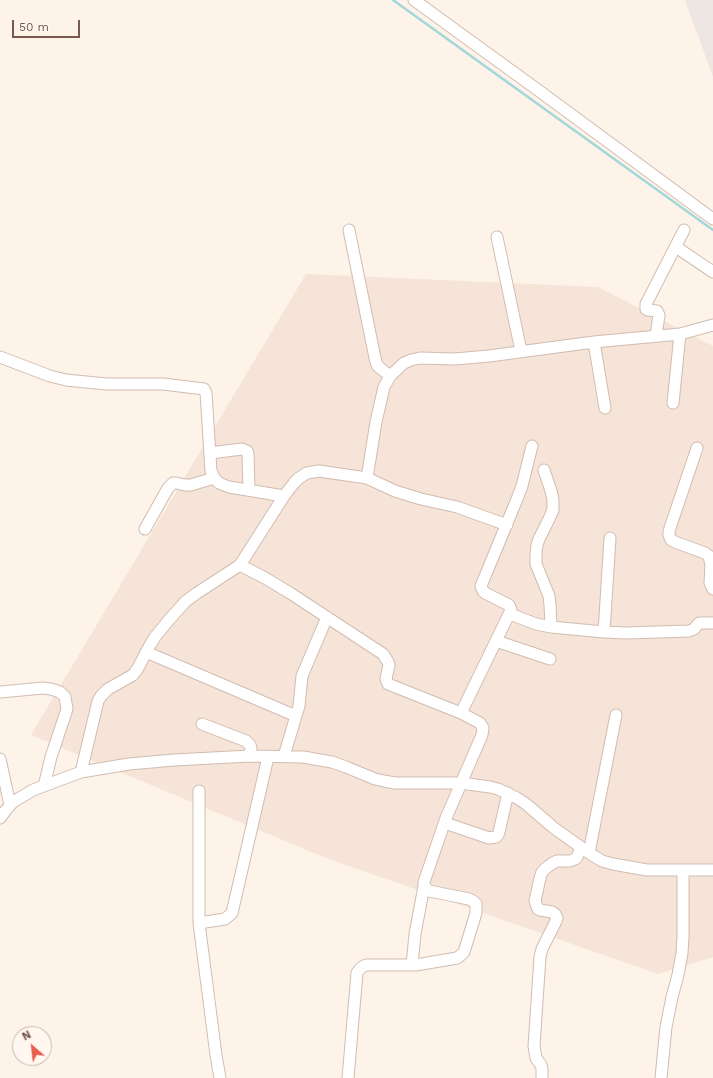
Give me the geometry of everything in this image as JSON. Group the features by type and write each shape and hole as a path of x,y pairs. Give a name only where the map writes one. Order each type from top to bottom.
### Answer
{"street":[{"path":"414,0 713,219"},
{"path":"349,230 375,358 377,365 390,376"},
{"path":"656,336 659,317 658,313 655,310 648,310 645,307 684,230"},
{"path":"497,237 521,351"},
{"path":"676,247 713,272"},
{"path":"367,478 376,422 384,387 390,376 404,363 420,358 455,359 489,356 594,342 680,334 713,326"},
{"path":"673,403 680,334"},
{"path":"594,342 605,408"},
{"path":"0,357 50,376 66,380 106,384 163,384 204,389 206,393 211,470 214,478 219,483 229,487 284,496"},
{"path":"461,713 510,614 511,610 509,605 485,593 481,586 522,486 532,446"},
{"path":"697,448 669,531 669,535 671,540 705,553 709,556 711,565 710,583 713,589"},
{"path":"210,453 242,449 247,452 249,490"},
{"path":"544,470 553,500 549,519 537,545 536,564 546,586 550,600 551,627"},
{"path":"81,772 101,696 108,689 133,675 150,645 168,621 186,601 240,565 284,496 299,478 307,473 314,471 327,471 367,478 395,491 421,499 457,507 507,525"},
{"path":"145,529 170,485 176,483 190,485 214,478"},
{"path":"604,632 610,538"},
{"path":"240,565 265,578 382,654 386,658 389,665 386,679 388,684 461,713 480,723 482,726 483,731 445,823 425,878 415,934 412,965"},
{"path":"510,614 536,624 551,627 626,633 689,631 694,629 699,623 713,623"},
{"path":"284,756 300,701 302,676 327,617"},
{"path":"496,641 550,658"},
{"path":"146,652 296,716"},
{"path":"0,692 43,688 60,692 65,697 67,709 51,757 44,786"},
{"path":"542,1078 542,1065 536,1058 534,1046 540,957 542,949 557,918 552,912 538,909 535,901 542,872 546,868 557,861 570,861 575,859 585,851 616,715"},
{"path":"202,724 246,741 251,748 250,756"},
{"path":"0,818 10,805 22,796 33,790 81,772 129,764 250,756 303,757 346,766 375,778 390,782 461,783 490,786 508,793 526,804 554,828 585,851 602,861 630,868 647,870 713,870"},
{"path":"199,923 225,919 232,913 268,757"},
{"path":"0,759 10,805"},
{"path":"199,791 199,923 220,1078"},
{"path":"445,823 489,838 496,837 499,832 508,793"},
{"path":"661,1078 666,1027 682,953 683,870"},
{"path":"348,1078 357,973 359,970 366,965 412,965 452,960 464,952 476,913 476,904 468,899 428,891 424,886"}],"shaded area":[{"path":"685,0 713,0 713,77"},
{"path":"306,274 598,287 713,346 713,957 658,974 326,858 31,735"}],"waterway":[{"path":"393,0 713,230"}]}
